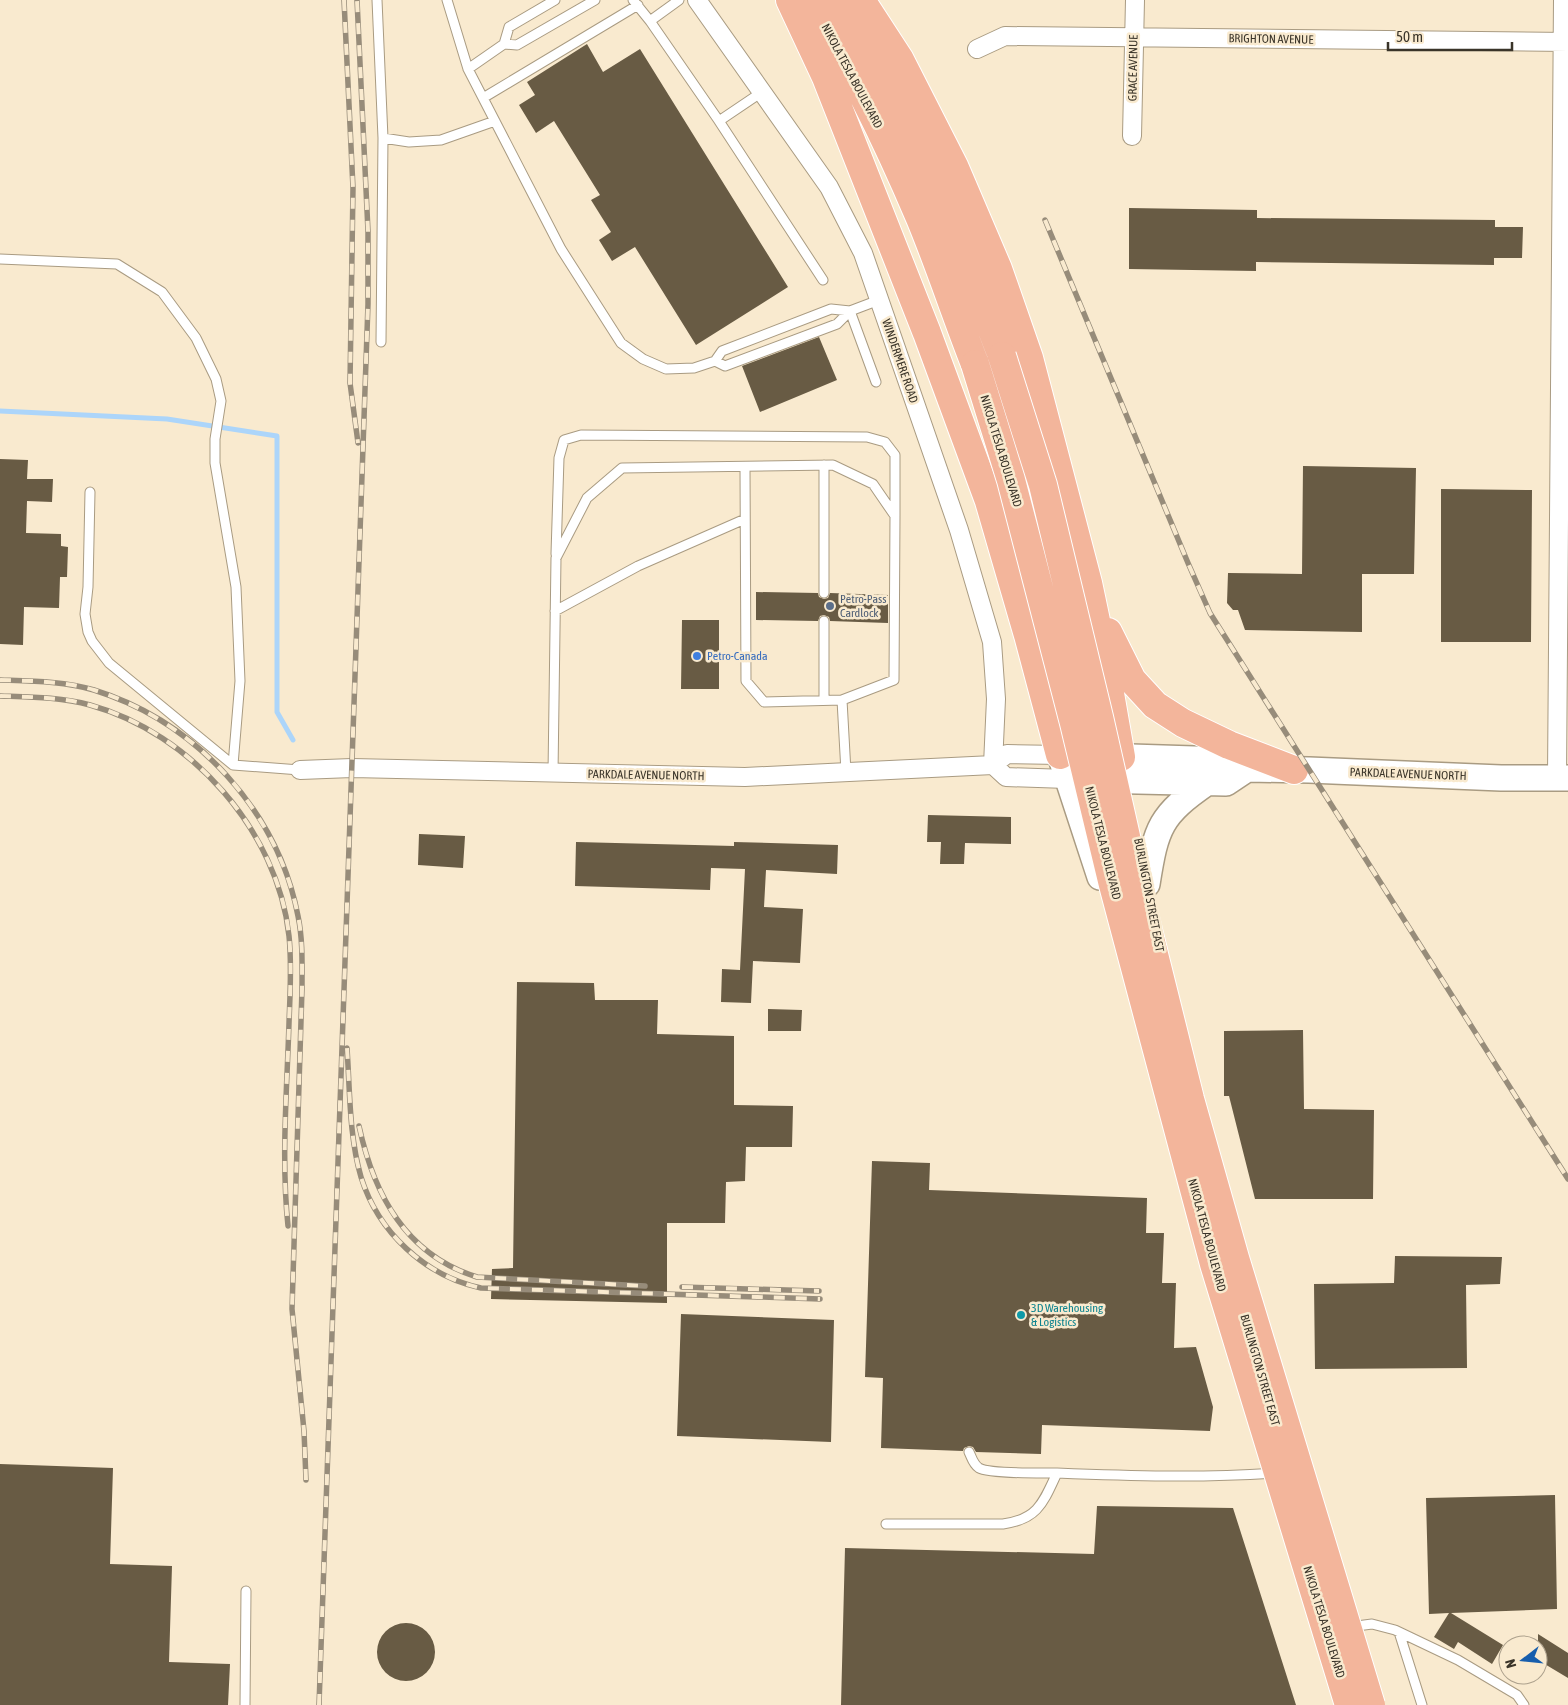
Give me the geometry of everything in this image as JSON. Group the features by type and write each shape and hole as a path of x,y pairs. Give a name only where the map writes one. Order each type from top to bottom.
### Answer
{"highway":[{"path":"790,0 826,76 926,333 988,502 1028,635 1064,767"},
{"name":"NIKOLA TESLA BOULEVARD","path":"810,0 839,47 878,124 920,219 975,364 1011,480 1074,723 1113,885 1214,1264 1349,1705"},
{"name":"NIKOLA TESLA BOULEVARD","path":"840,0 902,112 948,219 1002,356 1042,484 1139,894 1190,1099 1235,1258 1371,1705"},
{"path":"860,0 900,60 950,157 998,269 1029,358 1088,584 1104,659 1124,770 1115,778 1102,768 1094,768 1028,635"},
{"path":"1088,584 1109,636 1132,680 1155,705 1183,723 1229,745 1294,770"}],"main road":[{"name":"PARKDALE AVENUE NORTH","path":"1124,770 1224,760 1247,769 1501,778 1562,778"},
{"name":"PARKDALE AVENUE NORTH","path":"1064,767 1094,768"},
{"name":"BURLINGTON STREET EAST","path":"1064,767 1134,980 1164,1034 1213,1210 1361,1705"},
{"path":"1094,768 1135,898 1163,972"},
{"path":"1124,770 1226,783 1247,769"},
{"name":"BURLINGTON STREET EAST","path":"1124,770 1163,972 1164,1034"},
{"path":"1147,884 1152,848 1159,830 1170,812 1183,799 1208,782"}],"street":[{"name":"WINDERMERE ROAD","path":"697,0 829,187 863,252 959,530 992,642 996,699 993,765"},
{"name":"GRACE AVENUE","path":"1132,136 1135,0"},
{"path":"1562,0 1565,41 1562,778"},
{"name":"BRIGHTON AVENUE","path":"977,49 1005,36 1565,41"},
{"name":"PARKDALE AVENUE NORTH","path":"300,770 352,768 745,777 993,765 1007,754 1064,767"},
{"name":"PARKDALE AVENUE NORTH","path":"993,765 1006,777 1064,767"}],"lane":[{"path":"377,0 383,138 381,342"},
{"path":"447,0 468,69 562,249 621,343 643,359 666,369 694,368 715,360 722,351 831,309 850,311"},
{"path":"468,69 504,44 509,27 555,0"},
{"path":"504,44 517,45 595,0"},
{"path":"650,21 679,0"},
{"path":"483,98 636,2 719,121 823,280"},
{"path":"719,121 762,92"},
{"path":"383,138 408,142 440,140 495,120"},
{"path":"0,259 117,264 162,292 196,338 216,379 221,401 215,439 215,463 236,587 240,671 233,765"},
{"path":"715,360 725,366 837,324 850,311 879,300"},
{"path":"850,311 876,382"},
{"path":"553,773 559,458 564,440 581,435 866,438 885,442 895,455 894,680 842,700 764,702 746,681 745,467"},
{"path":"824,465 824,593"},
{"path":"556,558 587,498 622,468 833,465 873,484 895,516"},
{"path":"90,492 88,587 85,614 88,632 92,641 109,663 233,765 300,770"},
{"path":"555,612 638,566 745,519"},
{"path":"824,621 824,700"},
{"path":"842,700 846,772"},
{"path":"969,1452 974,1464 980,1469 1003,1472 1192,1477 1290,1472"},
{"path":"886,1524 1003,1524 1015,1522 1034,1514 1045,1499 1057,1474"},
{"path":"245,1705 246,1591"},
{"path":"1338,1629 1372,1624 1400,1632 1458,1660 1517,1695 1524,1705"},
{"path":"1400,1632 1422,1705"}],"building":[{"path":"587,44 603,72 640,49 788,287 696,345 635,247 612,261 599,240 611,232 591,200 600,195 554,121 536,133 519,105 535,95 527,82"},
{"path":"1129,208 1257,210 1257,218 1495,220 1495,227 1523,227 1522,258 1494,258 1494,265 1256,262 1256,271 1129,269"},
{"path":"819,337 837,380 760,412 742,366"},
{"path":"0,459 28,460 27,479 53,479 52,502 27,501 26,533 61,534 61,546 68,547 67,577 60,577 59,608 24,607 23,645 0,644"},
{"path":"1303,466 1416,468 1414,574 1362,574 1362,632 1245,630 1238,610 1233,610 1227,603 1228,573 1302,574"},
{"path":"1441,489 1532,490 1531,642 1441,642"},
{"path":"756,592 818,593 819,597 824,599 828,598 830,593 888,595 888,623 830,621 829,617 824,615 820,616 818,621 756,620"},
{"path":"682,620 719,620 719,689 681,689"},
{"path":"928,815 1011,817 1011,844 965,843 964,864 940,864 941,842 927,842"},
{"path":"419,834 465,836 463,868 418,865"},
{"path":"576,842 734,846 734,842 838,845 837,874 766,870 764,907 803,909 800,963 753,961 751,1003 721,1002 722,969 740,970 745,869 711,868 710,890 575,886"},
{"path":"517,982 594,983 595,1000 658,1000 657,1034 734,1036 734,1105 793,1106 792,1147 746,1147 745,1181 726,1182 725,1223 667,1223 667,1303 491,1299 492,1269 513,1268"},
{"path":"768,1009 802,1010 801,1031 768,1031"},
{"path":"1303,1030 1304,1109 1374,1110 1373,1199 1255,1199 1229,1096 1224,1096 1224,1031"},
{"name":"3D Warehousing & Logistics","path":"872,1161 930,1163 929,1190 1147,1198 1146,1233 1164,1233 1162,1283 1176,1283 1174,1348 1196,1347 1213,1407 1210,1431 1042,1425 1041,1454 976,1452 973,1447 969,1446 964,1448 963,1451 881,1448 883,1378 865,1377"},
{"path":"1395,1256 1502,1257 1500,1284 1466,1285 1467,1368 1315,1369 1314,1284 1394,1283"},
{"path":"681,1314 834,1320 831,1442 677,1436"},
{"path":"0,1464 113,1468 110,1564 172,1566 169,1662 230,1664 228,1705 0,1705"},
{"path":"1555,1495 1557,1609 1451,1613 1498,1642 1498,1654 1492,1664 1458,1642 1454,1649 1434,1637 1449,1613 1429,1614 1426,1498"},
{"path":"1097,1506 1233,1508 1296,1705 841,1705 845,1548 1094,1554"},
{"path":"406,1623 417,1625 430,1636 435,1652 433,1663 422,1676 406,1681 395,1679 382,1668 377,1652 379,1641 390,1628"},
{"path":"1548,1640 1568,1653 1568,1678 1548,1666"}],"waterway":[{"path":"0,411 167,419 277,436 277,712 293,740"}],"railway":[{"path":"344,0 353,188 350,383 358,443"},
{"path":"319,1705 368,304 368,231 357,0"},
{"path":"1045,220 1210,613 1568,1179"},
{"path":"0,680 59,683 83,687 132,705 167,724 199,748 227,776 252,807 272,841 288,878 298,916 302,952 292,1309 304,1431 306,1480"},
{"path":"0,696 34,697 79,702 127,719 162,738 194,763 223,792 248,824 267,860 281,897 289,936 291,968 285,1150 288,1226"},
{"path":"347,1048 354,1146 361,1177 369,1197 379,1216 406,1249 441,1273 460,1282 481,1288 820,1299"},
{"path":"359,1126 374,1176 384,1198 397,1219 412,1238 431,1254 452,1267 477,1277 645,1286"},
{"path":"682,1287 819,1291"}],"place":[{"name":"Petro-Pass Cardlock","path":"830,606"},
{"name":"Petro-Canada","path":"697,656"},
{"name":"3D Warehousing & Logistics","path":"1021,1315"}]}
